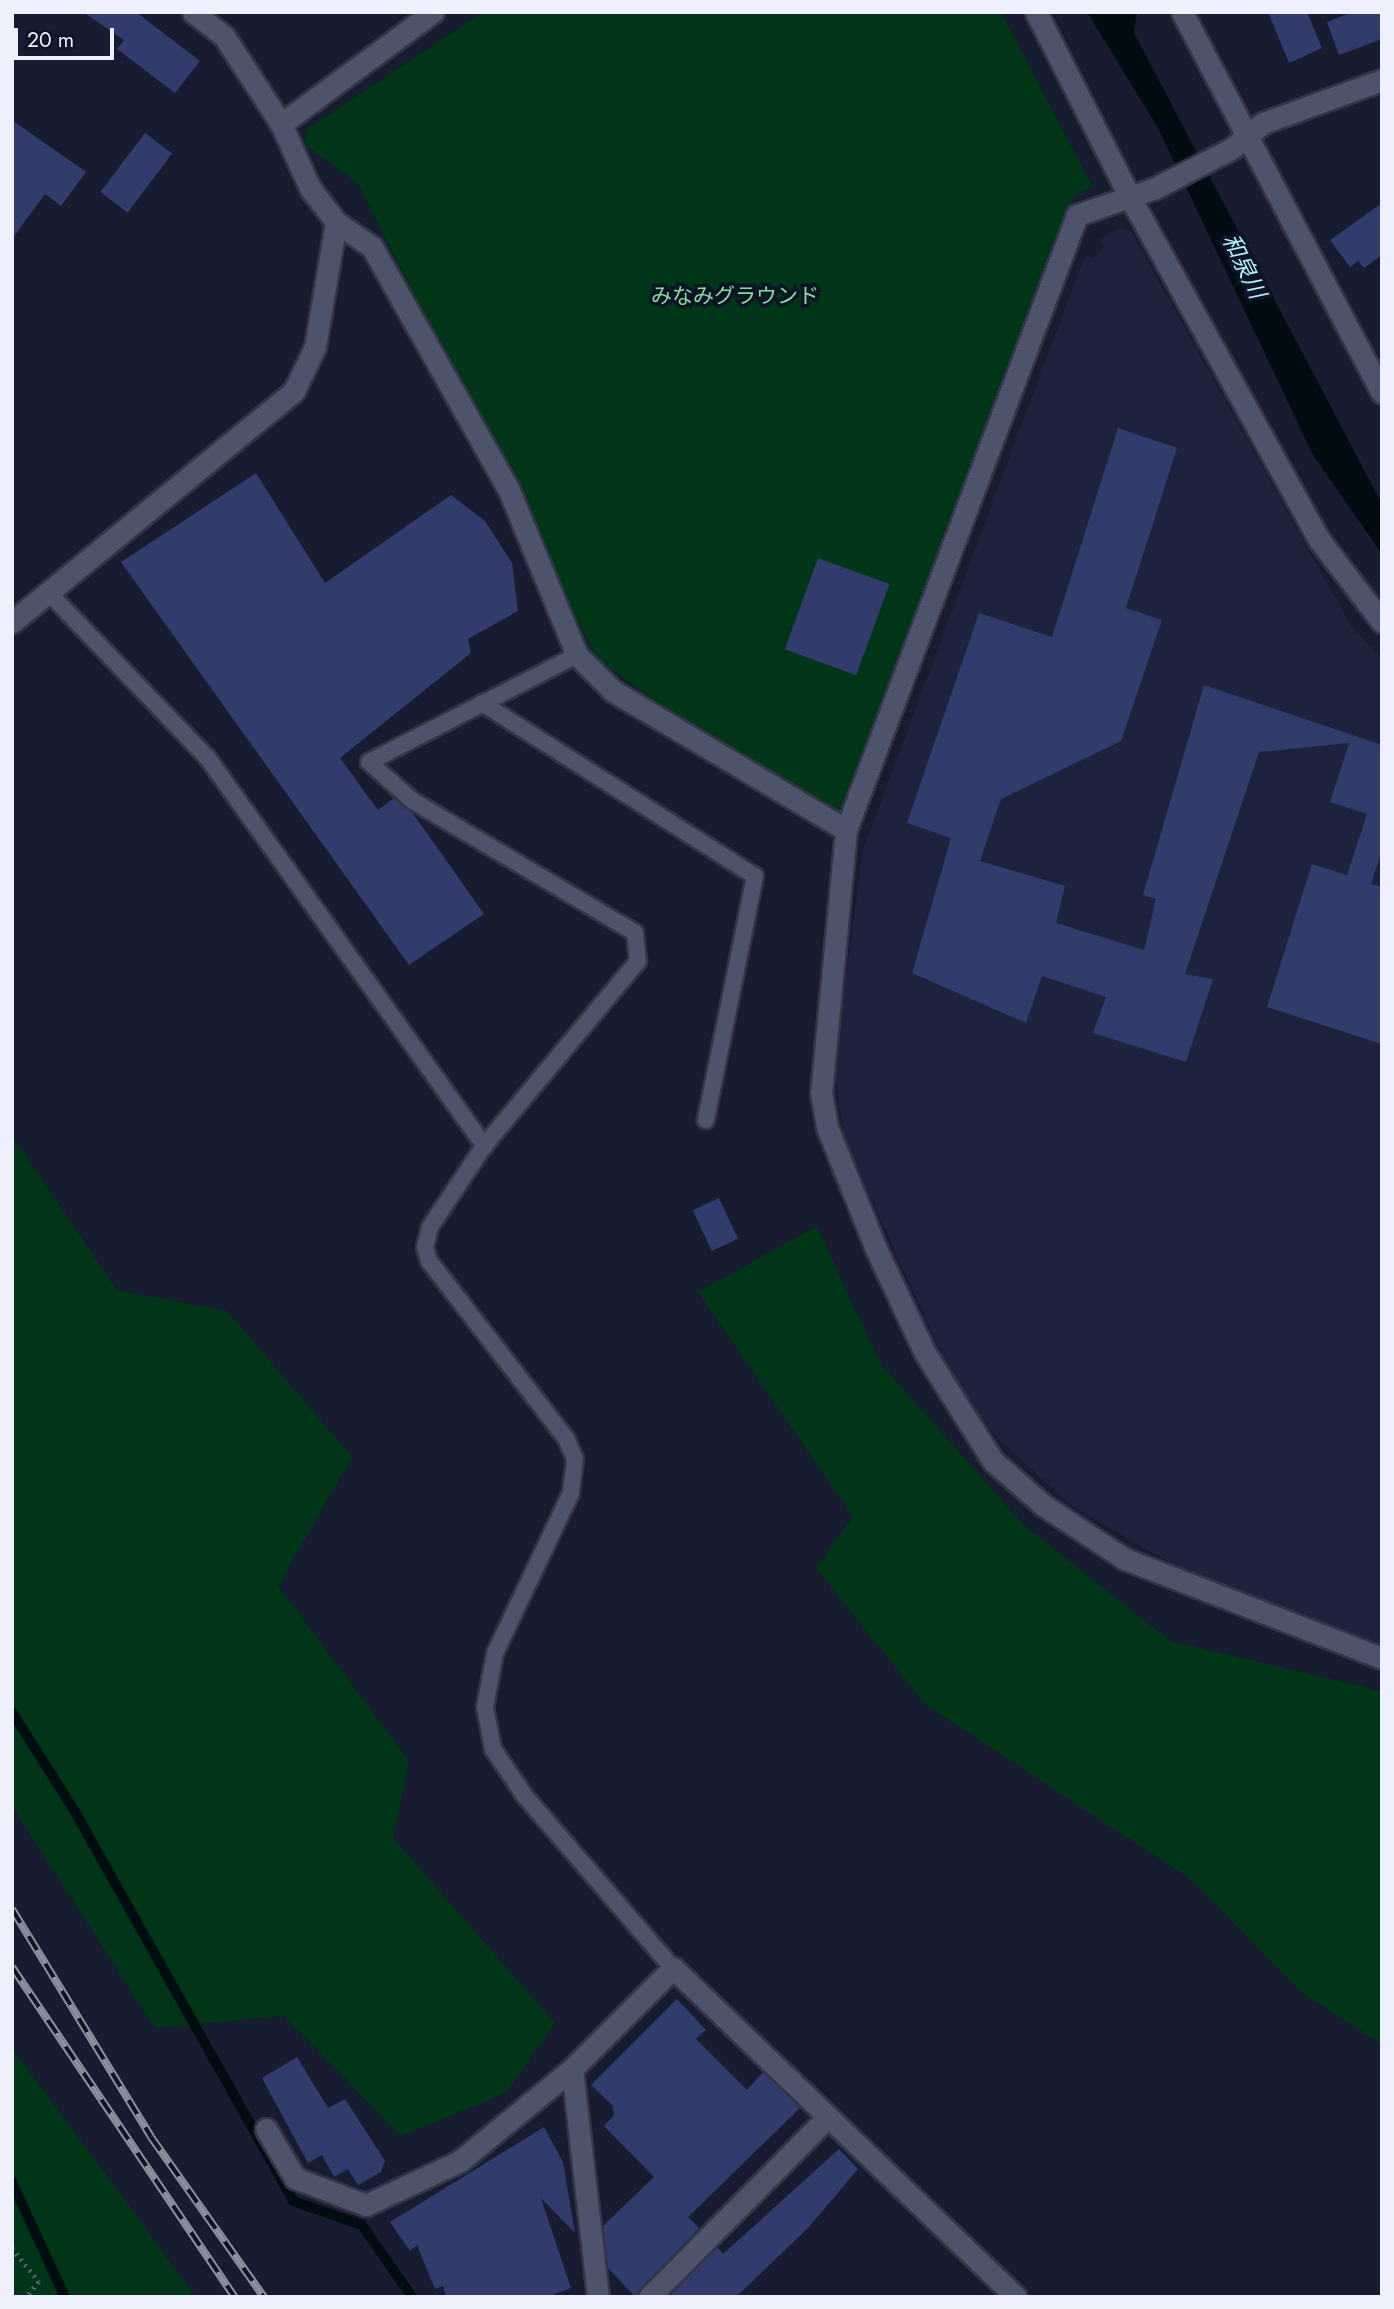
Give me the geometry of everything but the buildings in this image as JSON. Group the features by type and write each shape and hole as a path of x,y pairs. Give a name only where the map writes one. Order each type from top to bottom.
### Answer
{"street":[{"path":"193,12 224,36 281,124 310,188 336,222 372,247 508,488 577,655 613,691 846,830"},
{"path":"281,124 433,12"},
{"path":"1037,12 1130,199 1320,541 1382,622"},
{"path":"1182,12 1382,393"},
{"path":"1382,80 1285,114 1229,150 1154,188 1130,199 1077,215 846,830 821,1050 827,1127 925,1353 974,1437 1043,1505 1125,1559 1382,1658"},
{"path":"12,622 293,391 315,347 336,222"},
{"path":"266,2129 295,2178 366,2205 460,2161 572,2069 673,1968 1016,2297"},
{"path":"572,2069 593,2295"},
{"path":"649,2297 828,2117"}],"lane":[{"path":"47,591 207,757 485,1146"},
{"path":"577,655 369,762 413,801 635,933 638,961 485,1146 430,1227 426,1253 566,1438 575,1466 571,1493 495,1653 485,1707 493,1749 524,1795 673,1968"},
{"path":"482,703 755,876 706,1120"}],"path":[{"path":"13,2248 39,2282 27,2297"}],"shaded area":[{"path":"1120,228 1131,231 1351,626 1382,659 1382,1645 1168,1562 1072,1506 996,1437 954,1381 844,1139 834,1065 863,850 1085,255 1094,258 1104,247 1100,240"}],"green space":[{"name":"みなみグラウンド","path":"483,12 1001,12 1092,186 1073,197 850,804 836,812 755,773 597,659 358,184 304,144 307,129"},
{"path":"12,1136 117,1290 227,1311 352,1457 278,1586 409,1761 393,1838 555,2023 506,2093 401,2136 284,2016 155,2028 12,1806"},
{"path":"817,1226 880,1363 1023,1524 1170,1641 1382,1691 1382,2044 1303,1994 1192,1880 926,1705 816,1568 853,1517 698,1292"},
{"path":"12,2048 135,2213 195,2297 12,2297"}],"water":[{"name":"和泉川","path":"1087,12 1137,12 1134,33 1382,504 1382,554 1313,455 1158,128"}],"waterway":[{"path":"12,1712 74,1810 293,2201 362,2225 412,2297"},
{"path":"12,2182 65,2297"}],"railway":[{"path":"12,1909 151,2137 264,2297"},
{"path":"12,1967 235,2297"}]}
